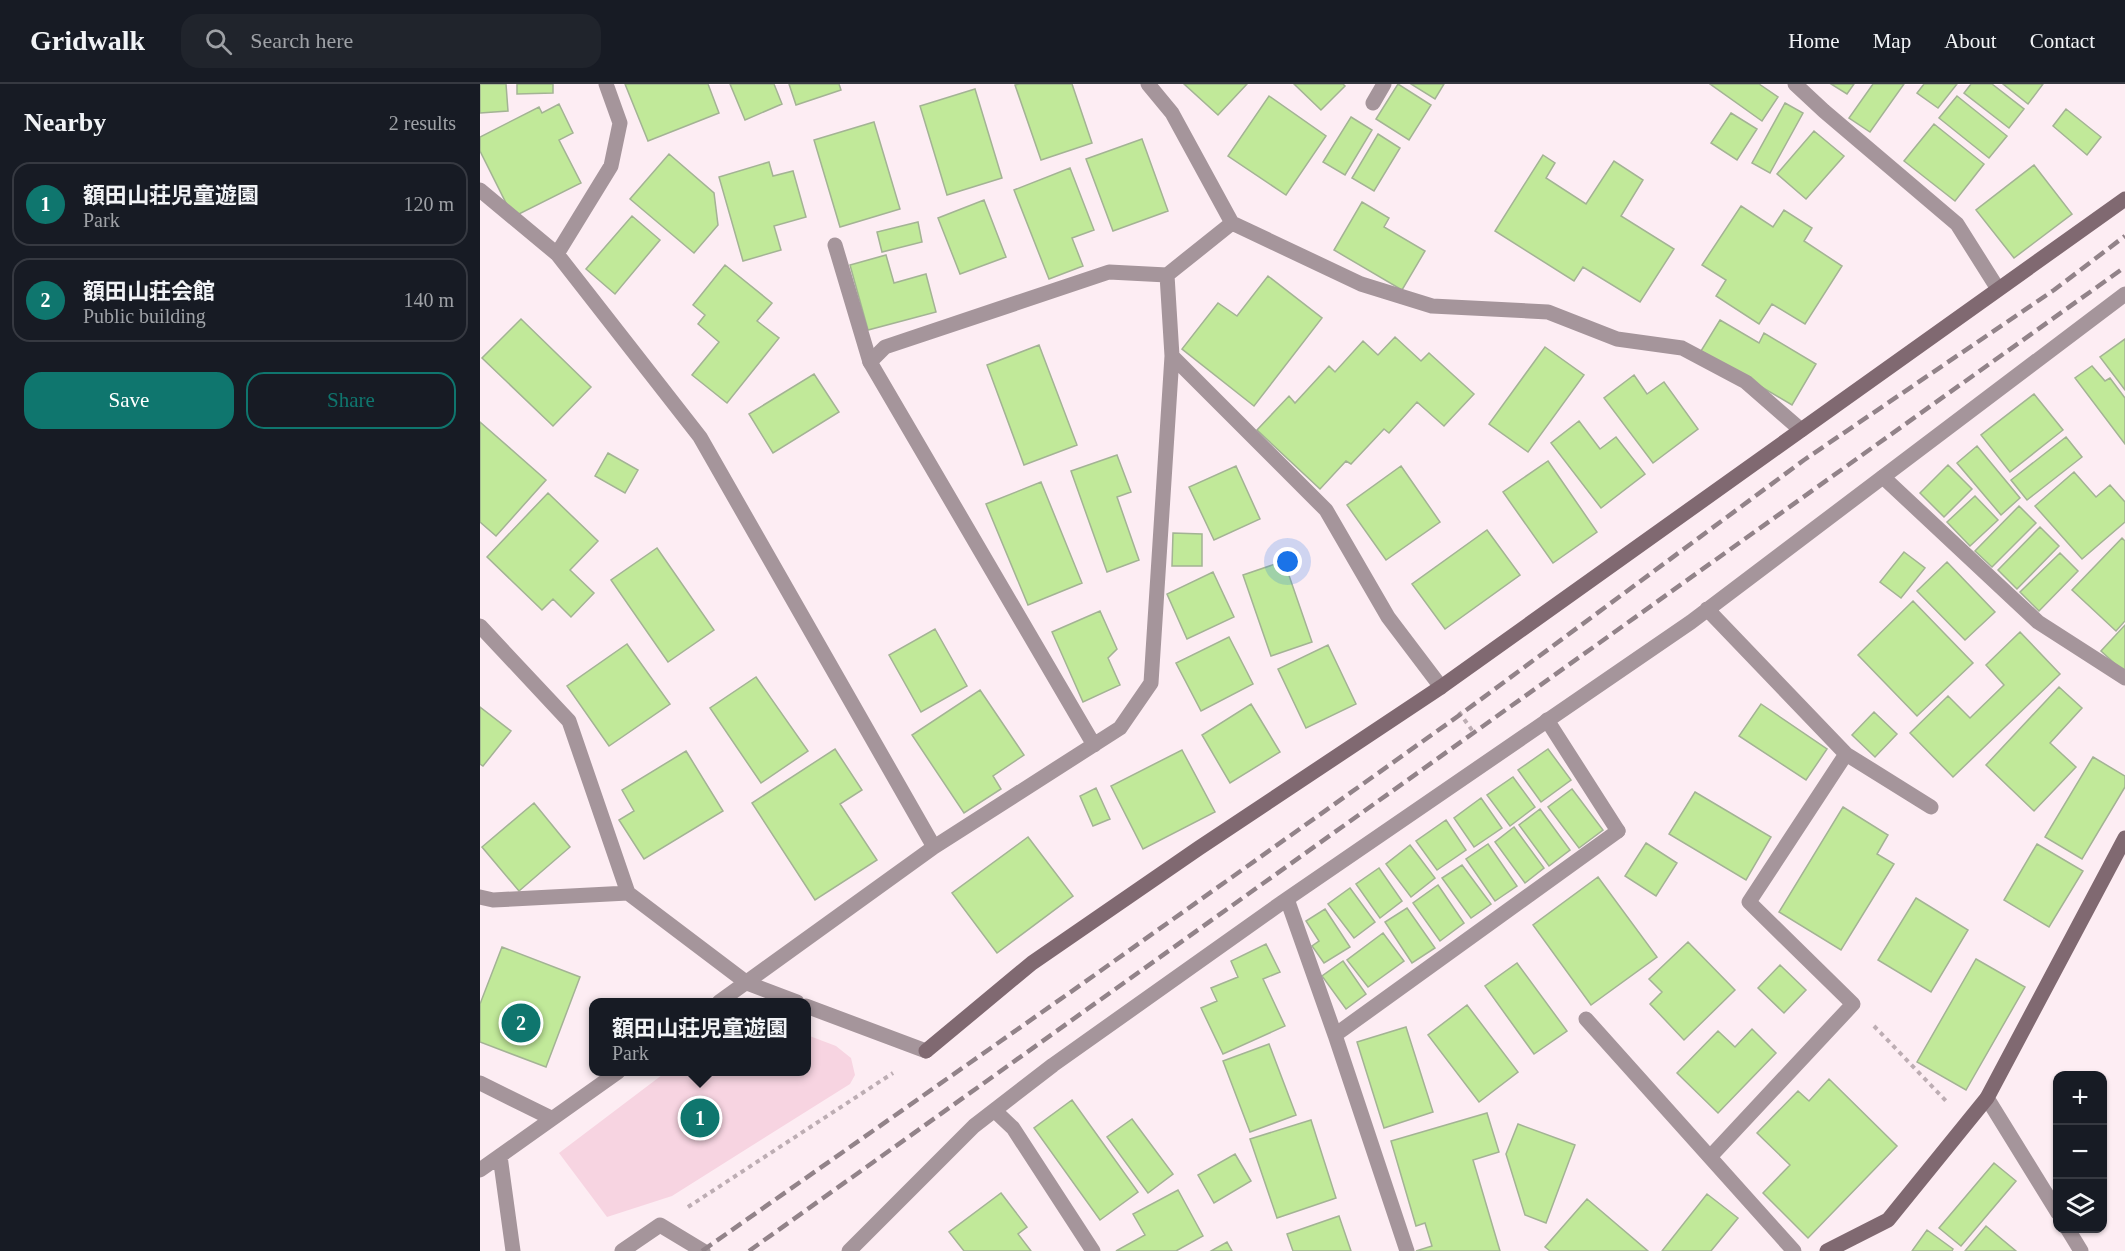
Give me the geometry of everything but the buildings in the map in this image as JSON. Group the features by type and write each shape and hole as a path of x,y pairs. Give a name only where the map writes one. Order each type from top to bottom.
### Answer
{"street":[{"path":"557,254 611,166 620,123 606,84"},
{"path":"1148,84 1172,113 1232,223 1361,284 1432,306 1548,312 1617,339 1682,348 1746,382 1801,430"},
{"path":"1373,103 1384,84"},
{"path":"1795,84 1957,224 1998,289"},
{"path":"480,190 557,254 700,437 934,848"},
{"path":"811,1008 926,1051 1032,963 1199,848 1441,687 2125,198"},
{"path":"870,362 885,347 1109,272 1167,275 1232,223"},
{"path":"835,245 870,362 1094,745"},
{"path":"725,998 934,848 1120,728 1151,683 1172,356 1167,275"},
{"path":"849,1251 974,1126 1053,1065 1287,899 1707,609 2125,294"},
{"path":"1172,356 1326,510 1388,617 1441,687"},
{"path":"1883,477 2038,622 2125,678"},
{"path":"1707,609 1846,754 1931,807"},
{"path":"480,626 569,721 628,893 747,983 786,998"},
{"path":"1335,1035 1618,831 1546,720"},
{"path":"1710,1157 1853,1004 1749,902 1846,754"},
{"path":"1827,1251 1888,1220 1988,1098 2125,838"},
{"path":"480,897 493,900 628,893"},
{"path":"1287,899 1407,1251"},
{"path":"1586,1019 1794,1251"},
{"path":"480,1170 611,1076"},
{"path":"480,1083 551,1118"},
{"path":"1988,1098 2053,1205"},
{"path":"995,1111 1013,1128 1093,1251"},
{"path":"500,1156 513,1251"},
{"path":"622,1251 660,1225 703,1251"},
{"path":"2070,1233 2080,1251"}],"path":[{"path":"1441,687 1492,758"},
{"path":"1853,1004 1948,1104"},
{"path":"684,1210 926,1051"}],"shaded area":[{"path":"811,1037 836,1046 851,1058 855,1075 850,1084 672,1196 607,1217 559,1153 661,1076 811,1076"}],"railway":[{"path":"702,1251 1461,714 1804,460 2054,290 2125,236"},
{"path":"749,1251 2125,267"}],"place":[{"name":"額田山荘会館","path":"521,1023"},
{"name":"額田山荘児童遊園","path":"700,1118"}]}
